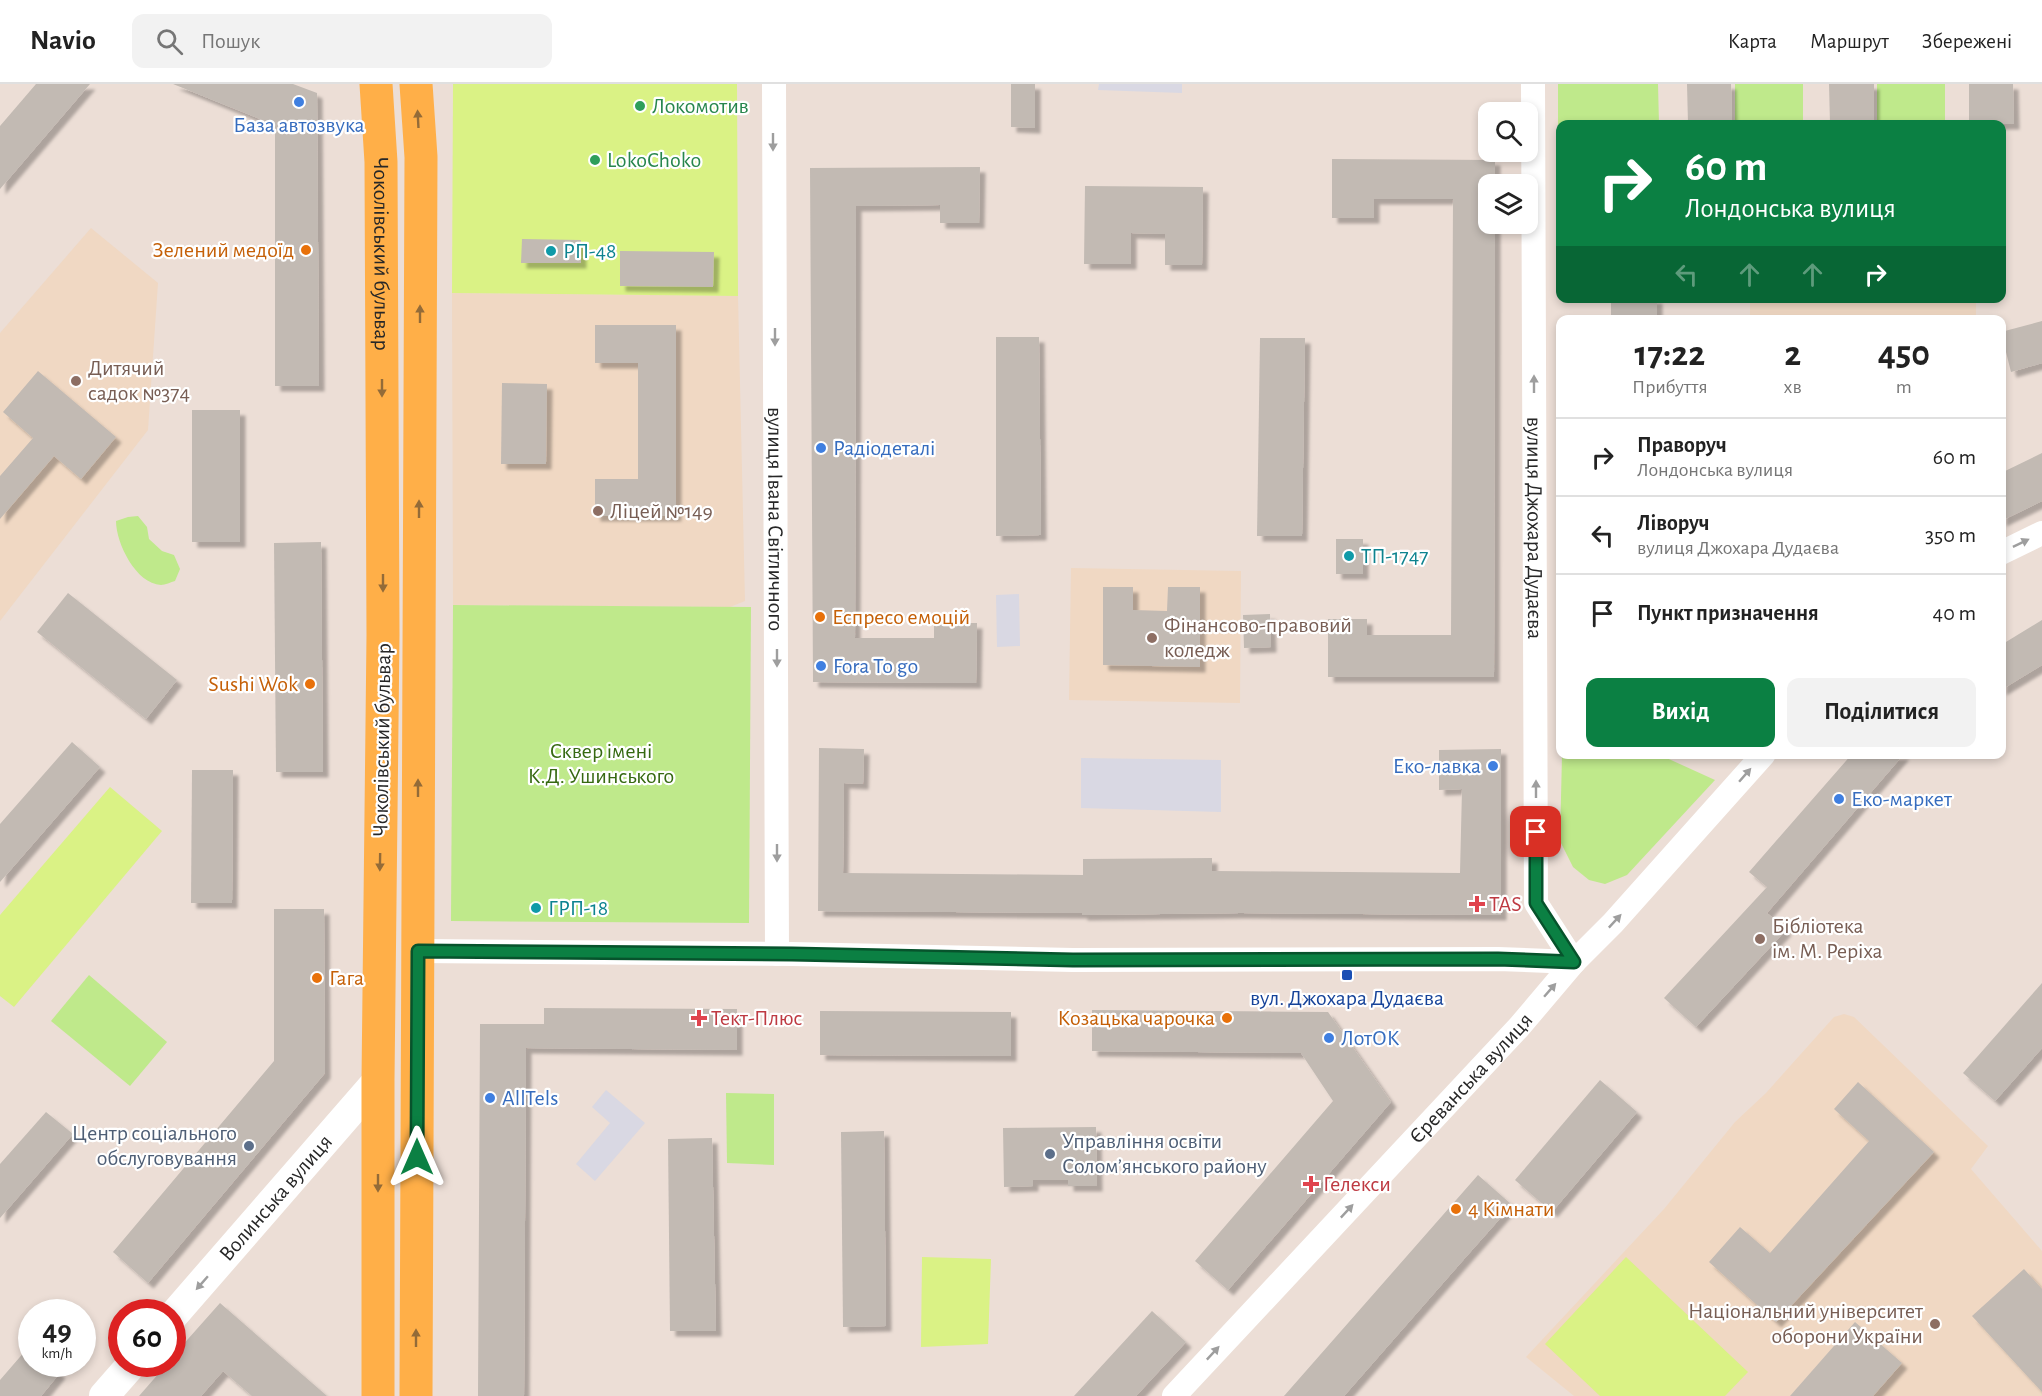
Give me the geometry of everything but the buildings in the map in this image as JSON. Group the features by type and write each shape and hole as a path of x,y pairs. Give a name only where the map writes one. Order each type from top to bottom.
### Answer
{"main road":[{"name":"Чоколівський бульвар","path":"376,84 381,162 383,611 378,1080 378,1396"},
{"name":"Чоколівський бульвар","path":"416,84 421,157 416,1396"}],"street":[{"name":"вулиця Івана Світличного","path":"774,84 777,954"},
{"name":"вулиця Джохара Дудаєва","path":"1533,84 1536,903 1574,962"},
{"path":"2006,551 2042,533"},
{"name":"Єреванська вулиця","path":"1174,1396 1519,1026 1574,962 1613,923 1760,759"},
{"path":"418,951 777,954 1073,960 1498,959 1574,962"},
{"name":"Волинська вулиця","path":"186,1301 378,1080"},
{"path":"104,1396 121,1377"}],"shaded area":[{"path":"1099,84 1182,84 1182,93 1098,90"},
{"name":"Дитячий садок №374","path":"91,228 158,283 148,430 0,621 0,333"},
{"name":"Ліцей №149","path":"452,293 738,296 745,601 730,607 453,605"},
{"path":"1750,303 1976,303 1976,315 1750,315"},
{"path":"1071,568 1241,571 1240,703 1069,700"},
{"path":"1019,594 1020,646 997,647 996,595"},
{"path":"1081,758 1221,760 1221,812 1081,808"},
{"path":"1844,1014 1854,1017 1988,1146 1971,1169 2042,1251 2042,1396 1574,1396 1526,1357 1664,1209 1735,1122 1766,1093 1834,1017"},
{"path":"606,1090 645,1123 595,1181 576,1164 610,1123 592,1107"}],"green space":[{"name":"LokoChoko","path":"453,84 737,84 738,296 452,293"},
{"path":"1558,84 1658,84 1659,120 1558,120"},
{"path":"1735,84 1803,84 1803,120 1735,120"},
{"path":"1877,84 1945,84 1945,120 1877,120"},
{"path":"138,516 147,527 149,539 162,551 174,555 180,569 175,581 161,585 152,583 143,578 129,561 120,540 116,521"},
{"name":"Сквер імені К.Д. Ушинського","path":"453,605 751,607 749,923 451,921"},
{"path":"1562,759 1669,759 1715,780 1627,875 1605,884 1589,880 1573,867 1560,841"},
{"path":"110,787 162,831 14,1007 0,996 0,915"},
{"path":"89,975 167,1042 130,1086 51,1021"},
{"path":"726,1093 774,1094 774,1165 727,1163"},
{"path":"922,1257 991,1259 988,1344 921,1347"},
{"path":"1626,1257 1748,1372 1725,1396 1600,1396 1545,1344"}],"place":[{"name":"База автозвука","path":"299,102"},
{"name":"Локомотив","path":"640,106"},
{"name":"LokoChoko","path":"595,160"},
{"name":"Зелений медоїд","path":"306,250"},
{"name":"РП-48","path":"551,251"},
{"name":"Дитячий садок №374","path":"76,381"},
{"name":"Радіодеталі","path":"821,448"},
{"name":"Ліцей №149","path":"598,511"},
{"name":"ТП-1747","path":"1349,556"},
{"name":"Еспресо емоцій","path":"820,617"},
{"name":"Фінансово-правовий коледж","path":"1152,638"},
{"name":"Fora To go","path":"821,666"},
{"name":"Sushi Wok","path":"310,684"},
{"name":"Еко-лавка","path":"1493,766"},
{"name":"Еко-маркет","path":"1839,799"},
{"name":"TAS","path":"1477,904"},
{"name":"ГРП-18","path":"536,908"},
{"name":"Бібліотека ім. М. Реріха","path":"1760,939"},
{"name":"вул. Джохара Дудаєва","path":"1347,975"},
{"name":"Гага","path":"317,978"},
{"name":"Тект-Плюс","path":"699,1018"},
{"name":"Козацька чарочка","path":"1227,1018"},
{"name":"ЛотОК","path":"1329,1038"},
{"name":"AllTels","path":"490,1098"},
{"name":"Центр соціального обслуговування","path":"249,1146"},
{"name":"Управління освіти Солом’янського району","path":"1050,1154"},
{"name":"Гелекси","path":"1311,1184"},
{"name":"4 Кімнати","path":"1456,1209"},
{"name":"Національний університет оборони України","path":"1935,1324"}],"route":[{"path":"417,1157 418,951 792,954 1073,960 1498,959 1574,962 1536,903 1536,832"}]}
